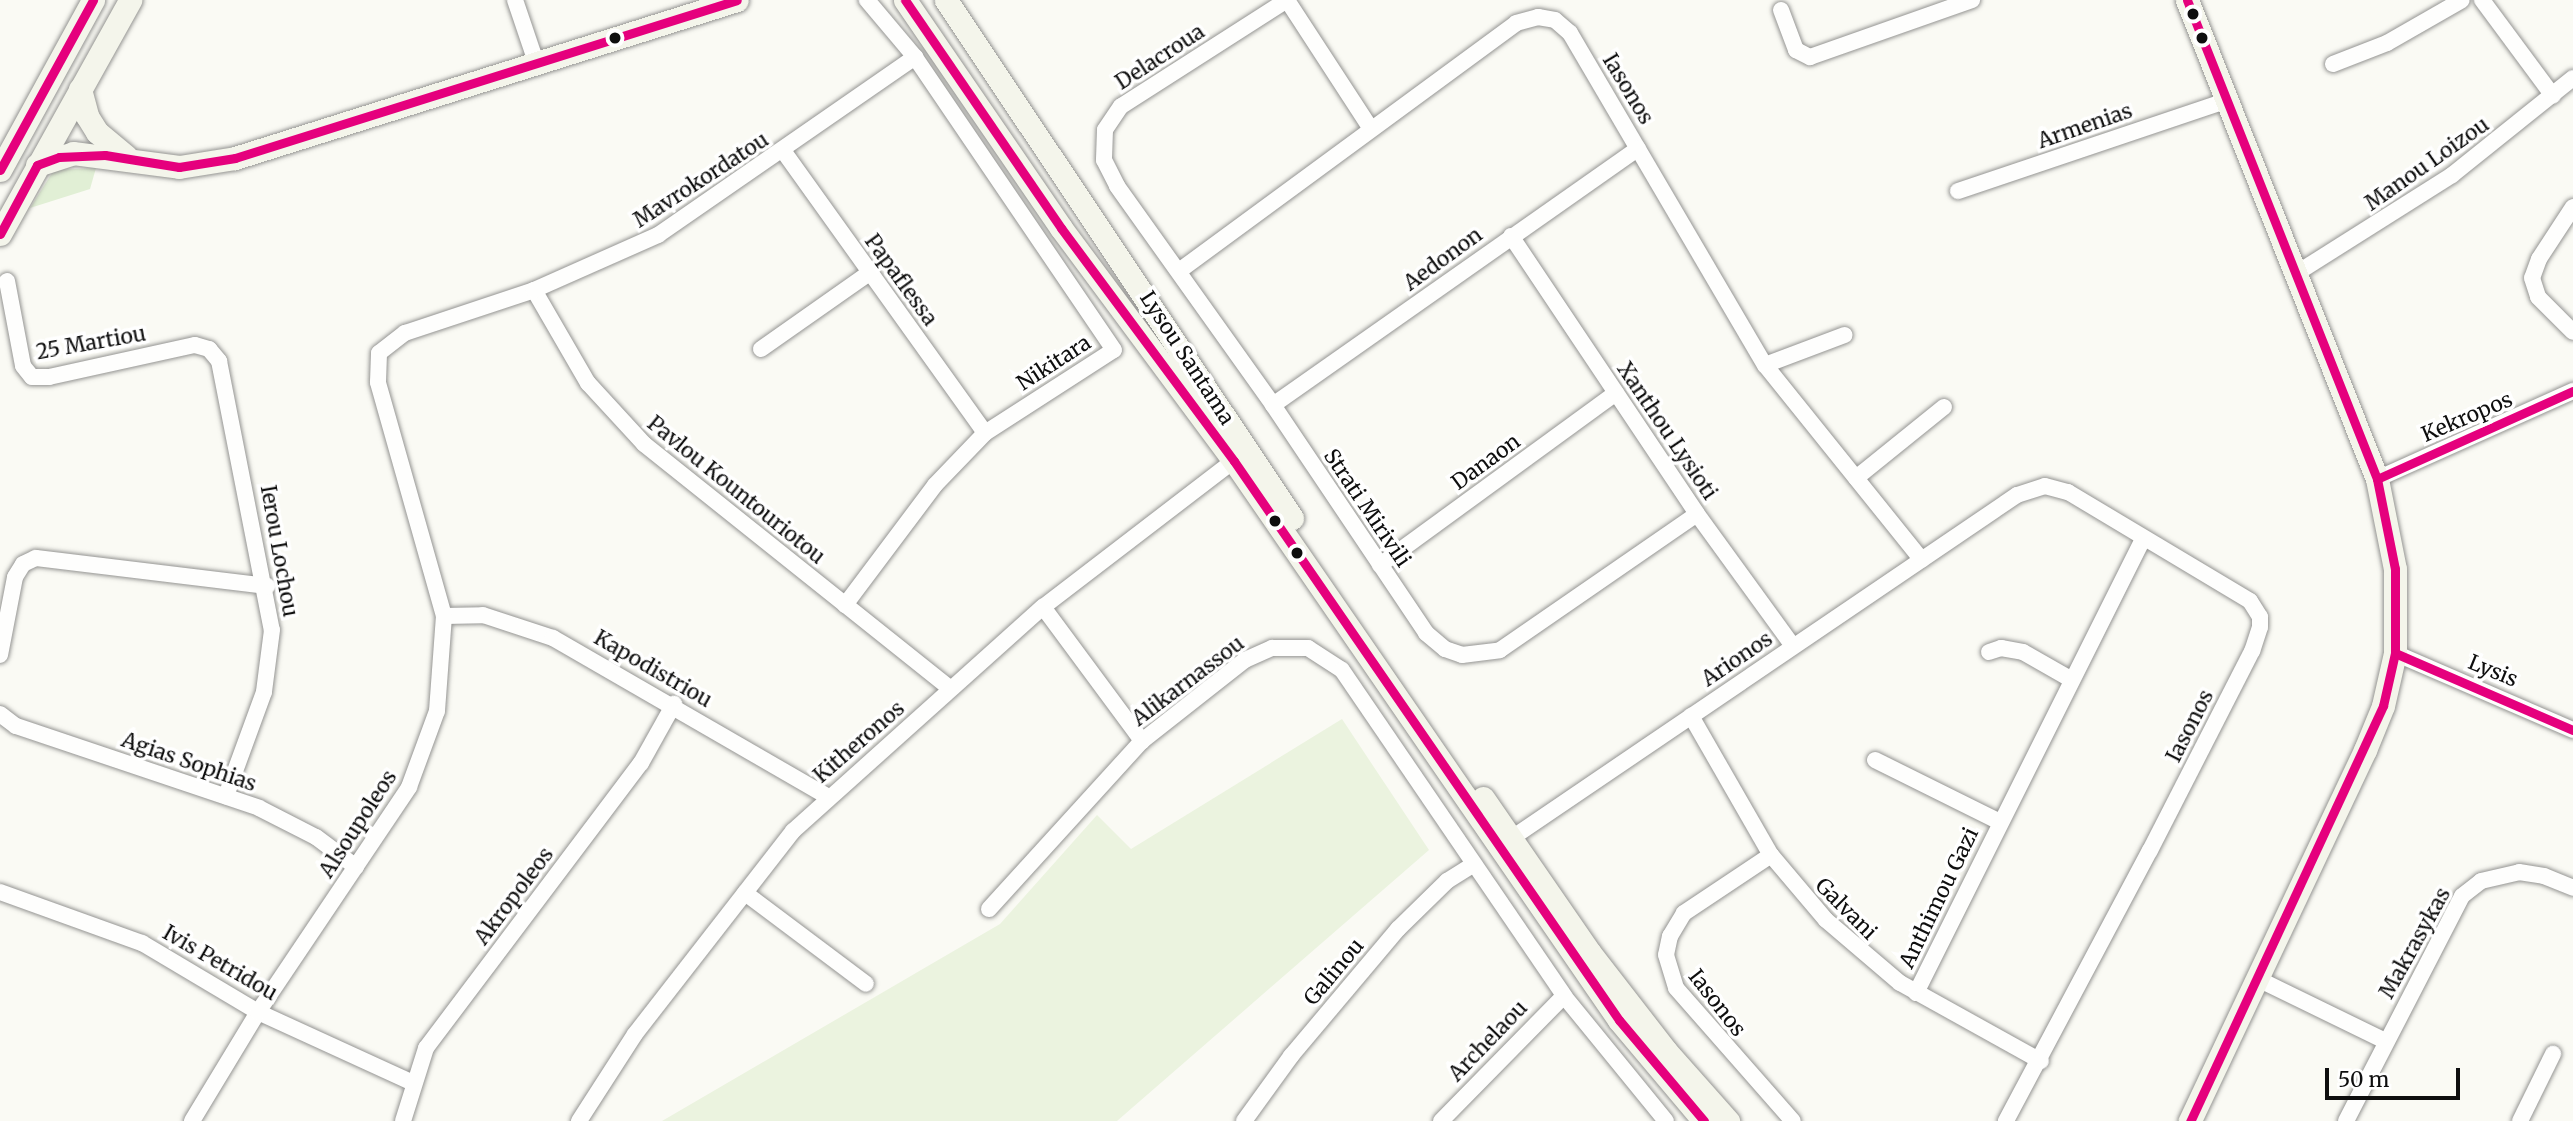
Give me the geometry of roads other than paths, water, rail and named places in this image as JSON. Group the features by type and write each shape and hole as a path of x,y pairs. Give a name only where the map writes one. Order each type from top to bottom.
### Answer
{"main road":[{"path":"0,170 93,0"},
{"path":"0,234 130,0"},
{"path":"37,165 74,153 179,167 234,158 737,0"},
{"name":"Lysou Santama","path":"905,0 1061,228 1241,456"},
{"name":"Lysou Santama","path":"946,0 1241,456 1414,702 1619,1020 1704,1121"},
{"path":"2187,0 2377,479 2395,569 2395,653 2383,706 2365,750 2190,1121"},
{"path":"80,89 87,116 97,132 135,162"},
{"name":"Lysou Santama","path":"1504,843 1666,1051 1728,1121"}],"street":[{"path":"514,0 537,65"},
{"name":"Nikitara","path":"845,605 935,485 985,433 1114,350 915,57 867,0"},
{"path":"1287,0 1371,129"},
{"name":"Delacroua","path":"1103,138 1121,106 1287,0"},
{"path":"1781,10 1796,50 1810,57 1972,0"},
{"path":"2333,64 2387,43 2462,0"},
{"path":"2482,0 2553,96"},
{"name":"Iasonos","path":"1179,271 1516,23 1538,17 1555,20 1570,33 1765,365 1922,560"},
{"name":"Mavrokordatou","path":"379,353 405,333 534,290 658,235 784,152 915,57"},
{"name":"Manou Loizou","path":"2297,272 2452,175 2573,78"},
{"name":"Armenias","path":"1958,191 2225,101"},
{"name":"Strati Mirivili","path":"1103,138 1104,160 1112,178 1273,405 1380,565 1438,644 1462,655 1484,656 1500,650 1697,514"},
{"name":"Aedonon","path":"1273,405 1638,148"},
{"name":"Papaflessa","path":"784,152 985,433"},
{"path":"2573,207 2539,258 2532,278 2538,297 2573,331"},
{"name":"Xanthou Lysioti","path":"1511,236 1697,514 1793,646"},
{"path":"761,349 869,273"},
{"name":"25 Martiou","path":"7,281 23,366 32,377 49,377 189,345 214,352"},
{"name":"Pavlou Kountouriotou","path":"534,290 575,364 625,425 950,688"},
{"path":"1765,365 1844,335"},
{"name":"Ierou Lochou","path":"214,352 221,367 267,586 272,630 267,679 226,796"},
{"name":"Alsoupoleos","path":"191,1121 258,1012 409,787 438,711 444,616 378,382 379,353"},
{"name":"Kekropos","path":"2377,479 2573,391"},
{"name":"Danaon","path":"1380,565 1616,393"},
{"path":"1856,478 1944,407"},
{"name":"Kitheronos","path":"579,1121 635,1034 793,831 1042,607 1241,456"},
{"name":"Iasonos","path":"2000,506 2030,489 2053,487 2250,601 2260,617 2260,627 2247,662 2041,1061 2006,1121"},
{"name":"Arionos","path":"1504,843 2000,506"},
{"name":"Anthimou Gazi","path":"1916,993 2143,539"},
{"path":"0,655 15,577 23,564 36,558 267,586"},
{"path":"1042,607 1142,741"},
{"name":"Kapodistriou","path":"444,616 483,615 516,622 674,704 828,797"},
{"name":"Alikarnassou","path":"989,909 1142,741 1245,660 1272,648 1308,648 1342,670 1564,996 1666,1121"},
{"path":"1989,652 2001,648 2023,652 2072,680"},
{"name":"Lysis","path":"2395,653 2573,730"},
{"name":"Akropoleos","path":"403,1121 426,1048 641,763 674,704"},
{"name":"Agias Sophias","path":"0,713 16,726 226,796 300,828 356,867"},
{"name":"Galvani","path":"1691,716 1772,855 1801,894 1840,934 1916,993 2041,1061"},
{"name":"Anthimou Gazi","path":"1875,760 2000,822"},
{"name":"Iasonos","path":"1772,855 1684,913 1670,936 1667,964 1676,988 1703,1022 1793,1121"},
{"name":"Galinou","path":"1244,1121 1291,1056 1398,929 1447,881 1473,865"},
{"name":"Makrasykas","path":"2346,1121 2454,906 2470,888 2493,877 2519,872 2544,876 2573,888"},
{"name":"Ivis Petridou","path":"0,892 142,943 258,1012 413,1083"},
{"path":"745,892 866,984"},
{"path":"2258,979 2385,1041"},
{"name":"Archelaou","path":"1445,1120 1564,996"},
{"path":"2519,1121 2553,1054"}]}
